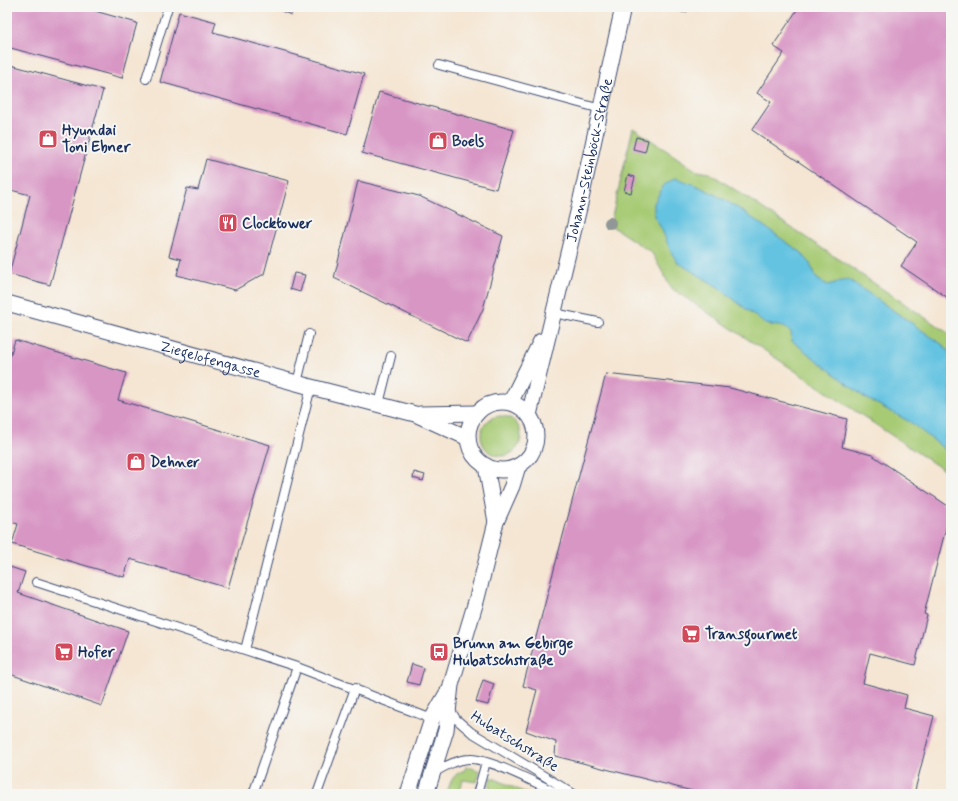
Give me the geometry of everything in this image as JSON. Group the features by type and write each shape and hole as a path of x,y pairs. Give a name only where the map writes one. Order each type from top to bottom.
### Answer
{"street":[{"name":"Johann-Steinböck-Straße","path":"529,414 554,313 623,7"},
{"name":"Ziegelofengasse","path":"7,303 415,414 468,438"},
{"name":"Johann-Steinböck-Straße","path":"510,403 554,313"},
{"path":"498,402 510,403 520,407 529,414 534,425 536,437 534,448 528,458 518,466 508,469 497,469 486,466 477,459 471,449 468,438 470,425 477,413 486,406 498,402"},
{"name":"Ziegelofengasse","path":"415,414 477,413"},
{"path":"486,466 496,522"},
{"path":"426,794 446,730 451,685 477,598 496,522 512,486 518,466"},
{"path":"408,794 432,719 451,685"}],"lane":[{"path":"146,79 168,7"},
{"path":"439,65 601,109"},
{"path":"554,313 598,322"},
{"path":"245,650 304,385 310,334"},
{"path":"379,404 391,356"},
{"path":"36,582 297,667 355,688 432,719"},
{"path":"253,794 297,667"},
{"path":"317,794 355,688"},
{"name":"Hubatschstraße","path":"448,705 456,719 471,732 574,794"},
{"name":"Hubatschstraße","path":"432,773 453,763 470,759 486,762 559,794"},
{"path":"477,794 486,762"}],"green space":[{"path":"633,128 697,171 710,173 951,335 951,475 671,288 652,253 610,225"},
{"path":"501,416 515,422 521,436 515,450 501,456 487,450 481,436 487,422"},
{"path":"466,766 480,771 477,782 463,780 459,794 447,794 454,776 465,770"},
{"path":"491,777 528,794 502,794 495,791 494,794 488,794"}],"water":[{"path":"675,178 709,191 725,200 801,252 809,262 817,279 828,285 848,279 943,345 951,355 951,454 910,422 864,397 792,341 791,332 784,327 765,324 718,287 677,262 654,216 654,203 664,185"}],"building":[{"path":"7,7 81,7 137,23 122,78 7,47"},
{"path":"272,7 294,7 291,15"},
{"path":"799,7 951,7 951,300 901,266 917,242 752,130 771,102 757,93 784,53 773,46"},
{"path":"179,12 216,22 213,32 364,74 347,134 160,82"},
{"name":"Hyundai Toni Ebner","path":"7,64 103,90 50,285 9,274 30,195 7,189"},
{"name":"Boels","path":"379,92 514,130 496,189 362,153"},
{"path":"636,137 648,140 645,152 633,149"},
{"name":"Clocktower","path":"206,159 289,181 264,274 235,290 177,275 181,259 169,256 187,188 198,190"},
{"path":"628,175 635,177 631,193 624,191"},
{"path":"358,181 419,196 503,236 483,309 467,343 334,278"},
{"path":"294,273 305,275 300,292 290,289"},
{"name":"Dehner","path":"15,340 126,373 118,400 270,445 228,588 130,559 124,577 12,544 18,524 7,521 7,366"},
{"name":"Transgourmet","path":"606,374 730,388 847,419 842,447 872,455 951,508 924,614 927,615 915,665 870,653 863,683 907,695 904,708 934,716 914,794 704,794 555,756 556,742 526,731 537,690 523,686"},
{"path":"414,472 425,475 423,481 413,478"},
{"name":"Hofer","path":"7,566 25,572 18,593 128,631 102,706 7,673"},
{"path":"412,664 424,668 419,685 407,682"},
{"path":"483,680 494,684 488,705 476,702"}],"place":[{"name":"Hyundai Toni Ebner","path":"48,139"},
{"name":"Boels","path":"438,141"},
{"name":"Clocktower","path":"228,223"},
{"name":"Dehner","path":"136,462"},
{"name":"Transgourmet","path":"691,634"},
{"name":"Hofer","path":"64,652"},
{"name":"Brunn am Gebirge Hubatschstraße","path":"439,652"}]}
